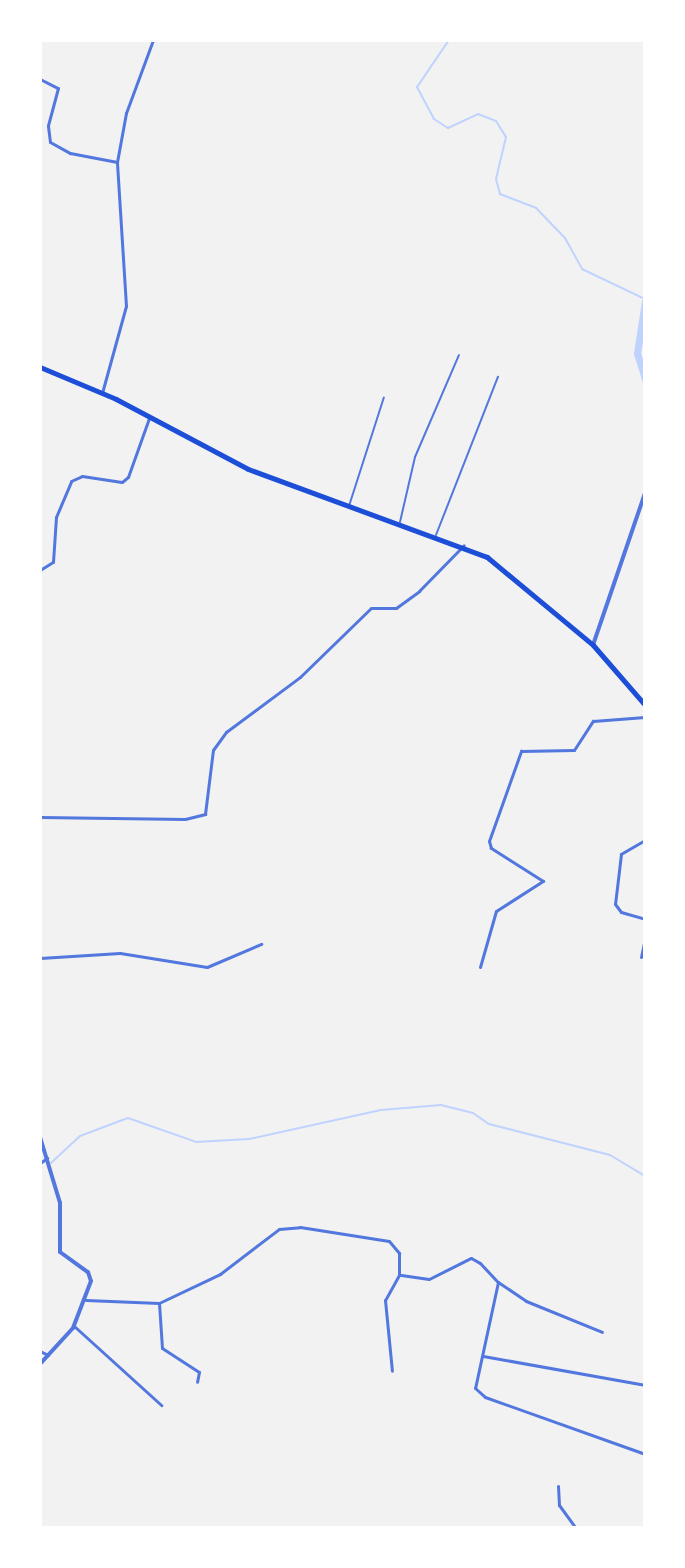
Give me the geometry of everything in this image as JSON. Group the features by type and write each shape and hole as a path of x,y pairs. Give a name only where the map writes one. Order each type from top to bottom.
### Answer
{"main road":[{"path":"40,367 102,393 211,453 349,508 464,545 526,586 593,645 645,705"}],"street":[{"path":"102,393 126,306 117,162 126,113 153,40"},
{"path":"40,79 58,88 48,126 50,142 60,150 117,162"},
{"path":"40,570 53,562 56,517 71,481 76,476 115,482 128,477 149,418"},
{"path":"593,645 645,493"},
{"path":"40,817 199,818 208,802 213,750 226,732 300,677 371,608 396,608 419,591 464,545"},
{"path":"480,967 496,911 543,881 491,848 489,841 521,751 527,747 568,752 593,721 645,717"},
{"path":"645,840 621,854 615,904 621,912 645,919"},
{"path":"641,957 645,938"},
{"path":"40,958 120,953 207,967 261,944"},
{"path":"40,1137 60,1203 60,1252 88,1272 86,1300 74,1326 40,1364"},
{"path":"40,1163 47,1158"},
{"path":"86,1300 159,1303 220,1274 279,1229 300,1227 389,1241 399,1253 399,1275 385,1300 392,1371"},
{"path":"399,1275 429,1279 471,1258 526,1301 602,1332"},
{"path":"498,1282 475,1388 485,1397 645,1454"},
{"path":"159,1303 162,1348 199,1372 197,1382"},
{"path":"74,1326 161,1405"},
{"path":"40,1351 48,1355"},
{"path":"483,1356 645,1385"},
{"path":"558,1486 559,1505 576,1528"}],"lane":[{"path":"400,523 415,457 459,355"},
{"path":"436,535 498,377"},
{"path":"349,508 384,397"}],"waterway":[{"path":"449,40 417,87 434,119 448,128 478,114 496,121 506,137 496,179 500,194 536,208 565,238 582,269 645,299"},
{"path":"645,301 637,353 645,379"},
{"path":"51,1163 80,1136 128,1118 196,1142 249,1139 381,1110 441,1105 473,1113 489,1124 610,1155 645,1176"}]}
